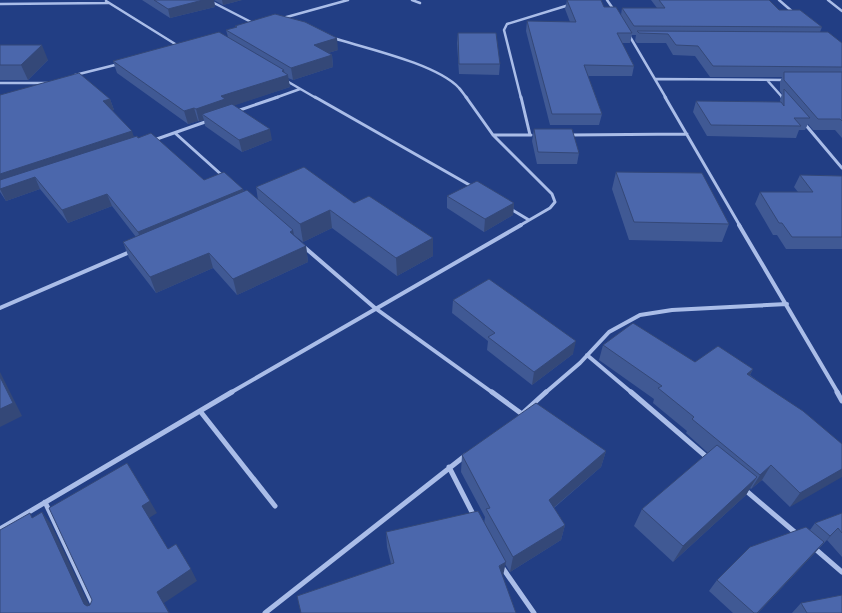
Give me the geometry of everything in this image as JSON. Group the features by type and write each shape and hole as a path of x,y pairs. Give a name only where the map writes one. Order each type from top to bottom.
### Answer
{"street":[{"path":"104,0 180,47"},
{"path":"208,0 256,26 250,27"},
{"path":"280,19 348,0"},
{"path":"412,0 420,3"},
{"path":"607,0 616,14"},
{"path":"779,0 799,16"},
{"path":"828,0 842,10"},
{"path":"0,4 108,3"},
{"path":"530,134 504,30 507,24 517,20 573,4"},
{"path":"627,32 656,79 842,401"},
{"path":"0,529 375,308 529,220 555,202 552,194 493,134 459,87 440,74 413,62 330,37"},
{"path":"631,38 638,38"},
{"path":"172,49 187,45"},
{"path":"72,76 126,62"},
{"path":"281,77 474,188"},
{"path":"656,79 790,80"},
{"path":"767,80 787,103"},
{"path":"0,83 48,83 35,86"},
{"path":"234,112 300,89"},
{"path":"146,143 212,120"},
{"path":"802,121 842,168"},
{"path":"175,133 227,180"},
{"path":"493,134 537,134"},
{"path":"566,134 687,134"},
{"path":"508,208 529,220"},
{"path":"298,242 375,308 522,414"},
{"path":"0,308 137,249"},
{"path":"516,418 587,355 609,332 640,314 672,310 787,304"},
{"path":"587,355 715,464"},
{"path":"200,411 275,506"},
{"path":"268,612 449,467 473,450"},
{"path":"449,467 478,523"},
{"path":"739,484 800,536"},
{"path":"45,502 97,613"},
{"path":"806,541 842,572"},
{"path":"500,564 534,613"}],"building":[{"path":"154,0 203,0 168,9"},
{"path":"567,0 601,0 604,7 616,7 632,33 617,33 634,66 584,65 602,114 552,114 527,21 576,22"},
{"path":"659,0 769,0 779,10 800,10 822,27 634,26 622,8 665,8"},
{"path":"275,14 305,22 337,38 314,45 332,55 291,68 226,30"},
{"path":"637,31 828,32 842,43 842,67 713,66 698,46 676,45 668,34 639,33"},
{"path":"219,32 284,70 282,71 288,75 221,96 225,99 196,109 194,108 184,111 113,61"},
{"path":"458,33 496,33 500,64 459,64"},
{"path":"0,45 42,45 21,65 0,65"},
{"path":"784,72 842,72 842,121 840,119 818,119 784,80"},
{"path":"79,73 110,99 103,101 132,131 0,174 0,95"},
{"path":"784,89 810,118 794,118 801,126 711,125 696,101 781,102 784,106"},
{"path":"232,104 270,129 239,140 202,114"},
{"path":"534,129 572,129 579,153 538,152"},
{"path":"151,133 204,180 224,172 243,189 138,232 107,194 62,210 35,177 0,189 0,180 137,136 138,138"},
{"path":"304,167 354,203 369,196 433,238 396,258 330,210 300,224 256,187"},
{"path":"616,172 702,173 729,224 634,222"},
{"path":"800,175 842,176 842,237 792,237 782,223 779,223 760,192 813,192"},
{"path":"477,181 514,203 485,219 447,196"},
{"path":"247,190 293,230 290,232 306,246 233,279 209,253 150,277 123,242"},
{"path":"489,279 576,341 534,372 488,337 495,333 453,300"},
{"path":"633,323 695,362 718,346 753,369 747,374 803,411 842,444 842,469 800,493 771,465 760,475 692,419 694,417 658,388 662,386 603,345"},
{"path":"0,377 13,403 0,409"},
{"path":"536,403 606,451 549,500 565,525 513,557 486,509 490,508 462,455"},
{"path":"717,445 757,477 683,546 642,509"},
{"path":"127,463 150,501 142,506 168,549 176,544 191,569 157,592 169,613 0,613 0,530 30,513 32,518 42,512 84,604 87,606 90,605 92,600 49,508"},
{"path":"478,511 506,562 499,566 516,613 301,613 297,596 394,563 386,532"},
{"path":"842,513 842,533 838,528 830,536 815,523"},
{"path":"806,527 824,542 757,613 754,613 717,580 750,547"},
{"path":"842,595 842,613 807,613 801,603"}]}
